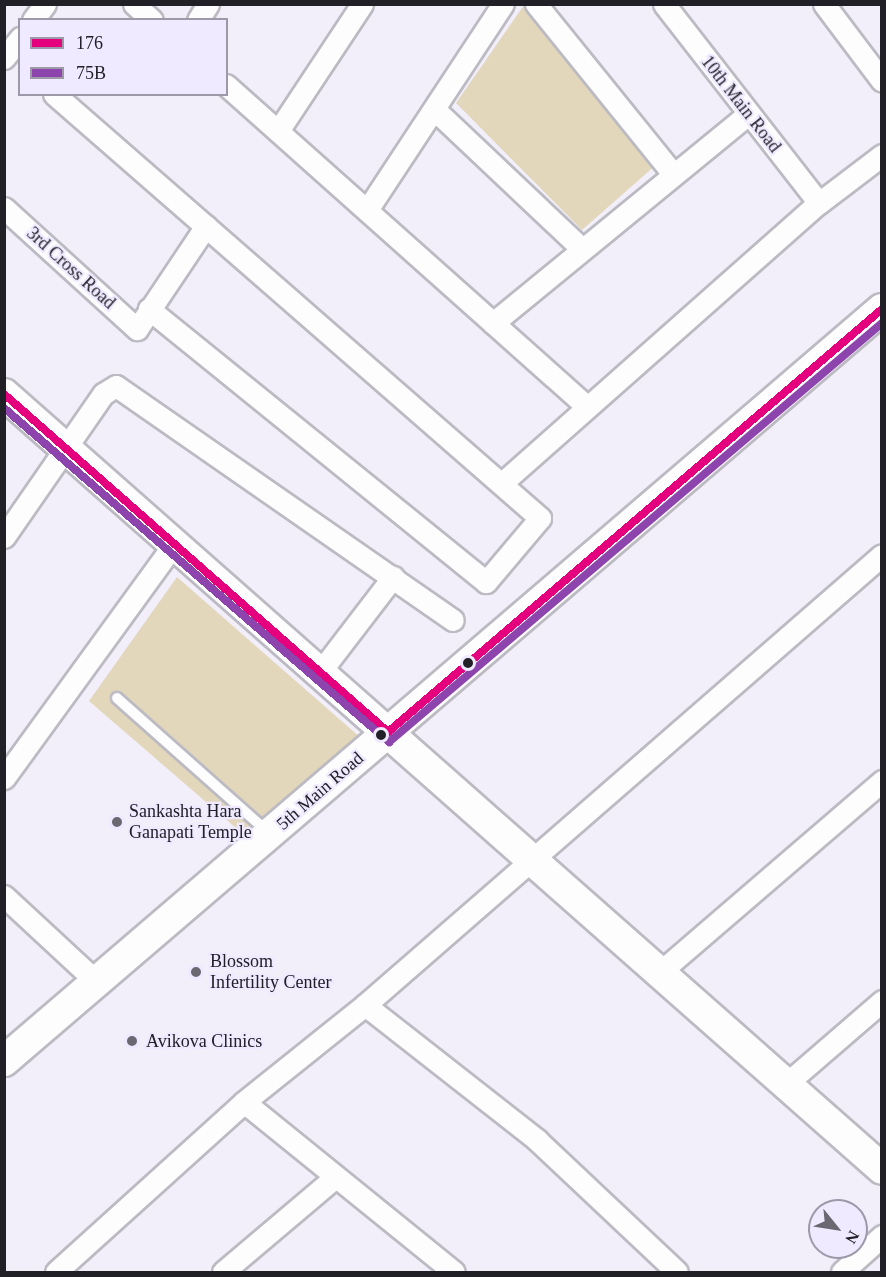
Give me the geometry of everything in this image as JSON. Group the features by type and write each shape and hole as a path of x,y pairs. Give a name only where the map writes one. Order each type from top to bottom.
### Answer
{"main road":[{"name":"5th Main Road","path":"4,1061 882,309"},
{"path":"4,394 882,1169"}],"street":[{"path":"34,18 45,4"},
{"path":"134,4 150,18"},
{"path":"199,18 208,4"},
{"path":"278,131 362,4"},
{"path":"367,210 503,4"},
{"path":"536,4 673,174"},
{"name":"10th Main Road","path":"664,4 819,203"},
{"path":"824,4 882,81"},
{"path":"228,87 586,407"},
{"path":"56,96 502,483 540,518 486,582 150,309 206,226"},
{"path":"434,109 582,249"},
{"path":"493,323 748,114"},
{"path":"502,483 819,203 882,155"},
{"name":"3rd Cross Road","path":"4,208 137,328 150,309"},
{"path":"4,537 104,394 116,386 453,620"},
{"path":"4,778 174,544"},
{"path":"56,1272 244,1102 365,1005 882,555"},
{"path":"320,672 393,577"},
{"path":"660,972 882,782"},
{"path":"4,896 97,982"},
{"path":"786,1084 882,1001"},
{"path":"365,1005 537,1140 676,1272"},
{"path":"244,1102 333,1179 446,1270"},
{"path":"223,1272 333,1179"},
{"path":"842,1272 882,1236"}],"lane":[{"path":"117,698 270,834"}],"shaded area":[{"path":"524,5 657,164 582,230 456,103"},
{"path":"177,577 361,738 243,834 89,701"}],"transit line":[{"name":"176","path":"4,394 388,732 882,309"},
{"name":"75B","path":"4,408 389,742 882,323"}],"place":[{"name":"Sankashta Hara Ganapati Temple","path":"117,822"},
{"name":"Blossom Infertility Center","path":"196,972"},
{"name":"Avikova Clinics","path":"132,1041"}]}
